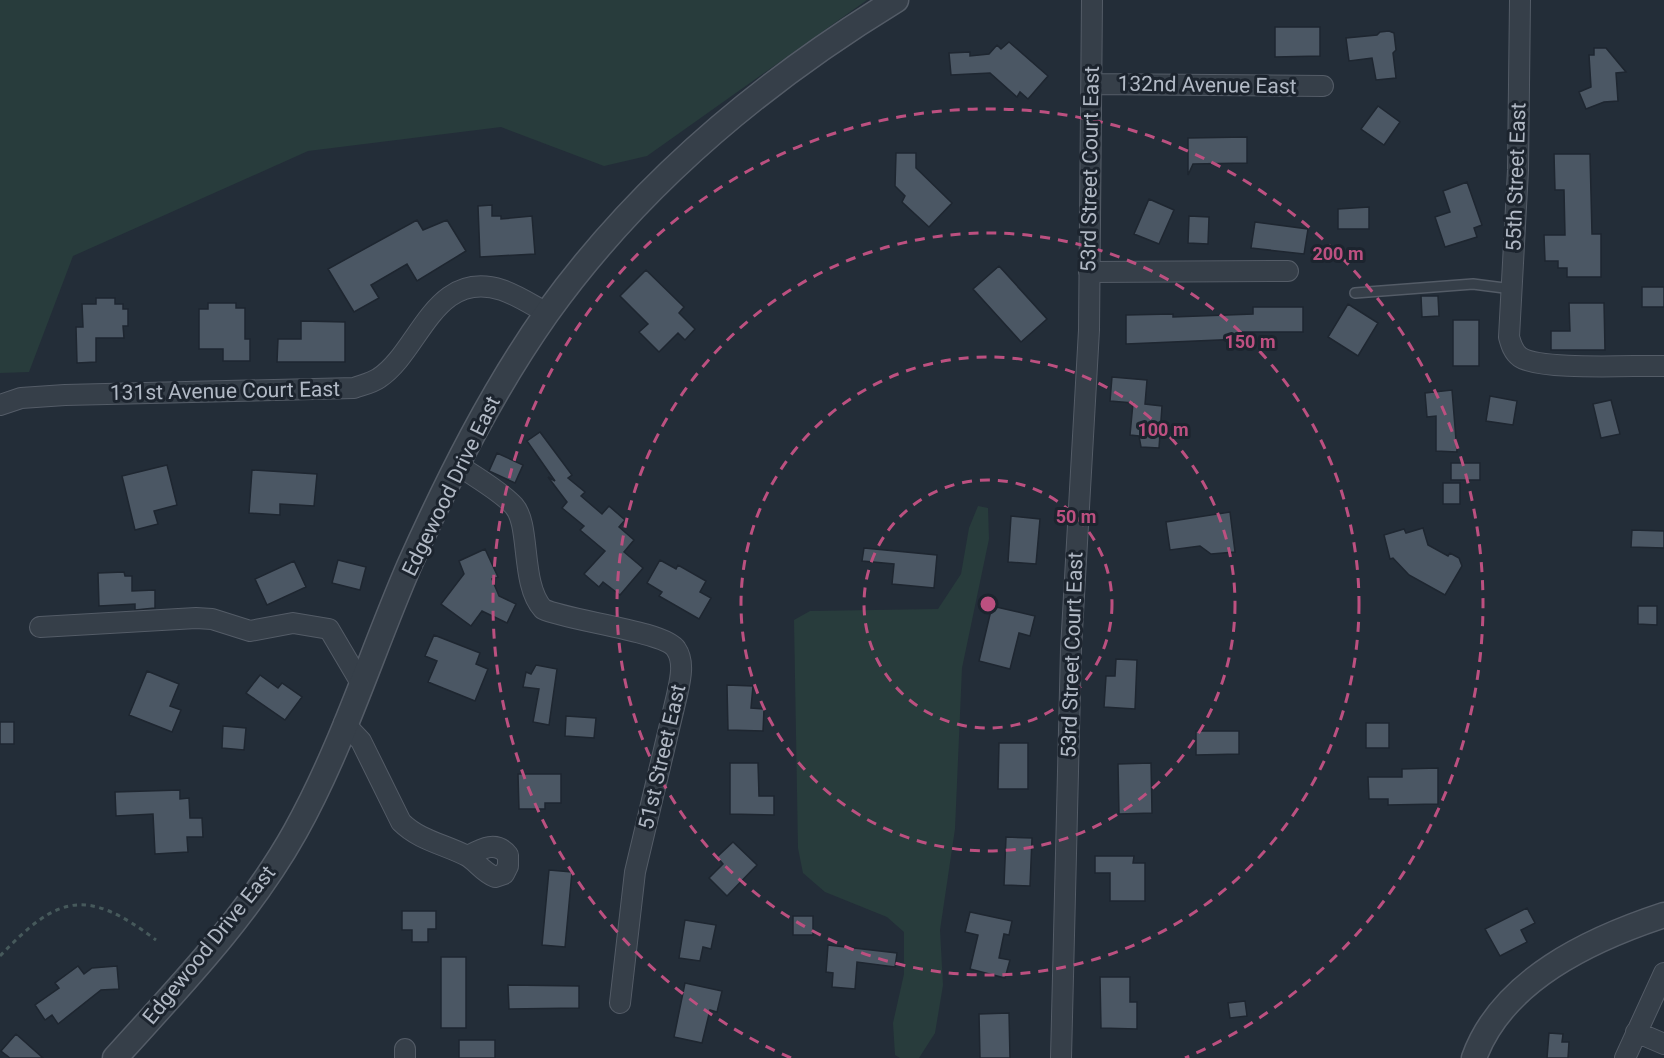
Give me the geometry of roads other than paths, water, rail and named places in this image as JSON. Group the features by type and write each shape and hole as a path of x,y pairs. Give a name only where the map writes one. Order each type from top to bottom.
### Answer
{"street":[{"name":"Edgewood Drive East","path":"116,1058 193,971 255,894 295,832 318,787 409,568 457,464 500,387 547,313 626,217 705,140 782,76 896,0"},
{"name":"53rd Street Court East","path":"1061,1058 1071,649 1076,528 1087,393 1092,0"},
{"name":"55th Street East","path":"1520,0 1518,170 1509,336 1515,352 1527,361 1542,363 1664,366"},
{"name":"132nd Avenue East","path":"1092,84 1323,86"},
{"path":"1089,272 1288,271"},
{"name":"131st Avenue Court East","path":"0,405 21,398 65,395 354,388 380,377 401,354 425,320 444,300 460,292 474,288 501,290 547,313"},
{"name":"51st Street East","path":"457,464 515,506 520,519 532,588 543,609 561,616 669,642 678,652 681,674 677,695 635,872 620,1003"},
{"path":"40,627 196,618 212,619 250,631 293,624 320,626 334,635 362,685"},
{"path":"344,723 361,741 401,822 420,837 468,856"},
{"path":"1474,1058 1490,1024 1506,1005 1559,960 1581,947 1664,915"},
{"path":"1625,1058 1664,973"},
{"path":"1636,1032 1664,1044"}],"lane":[{"path":"1355,293 1473,284 1512,289"}]}
